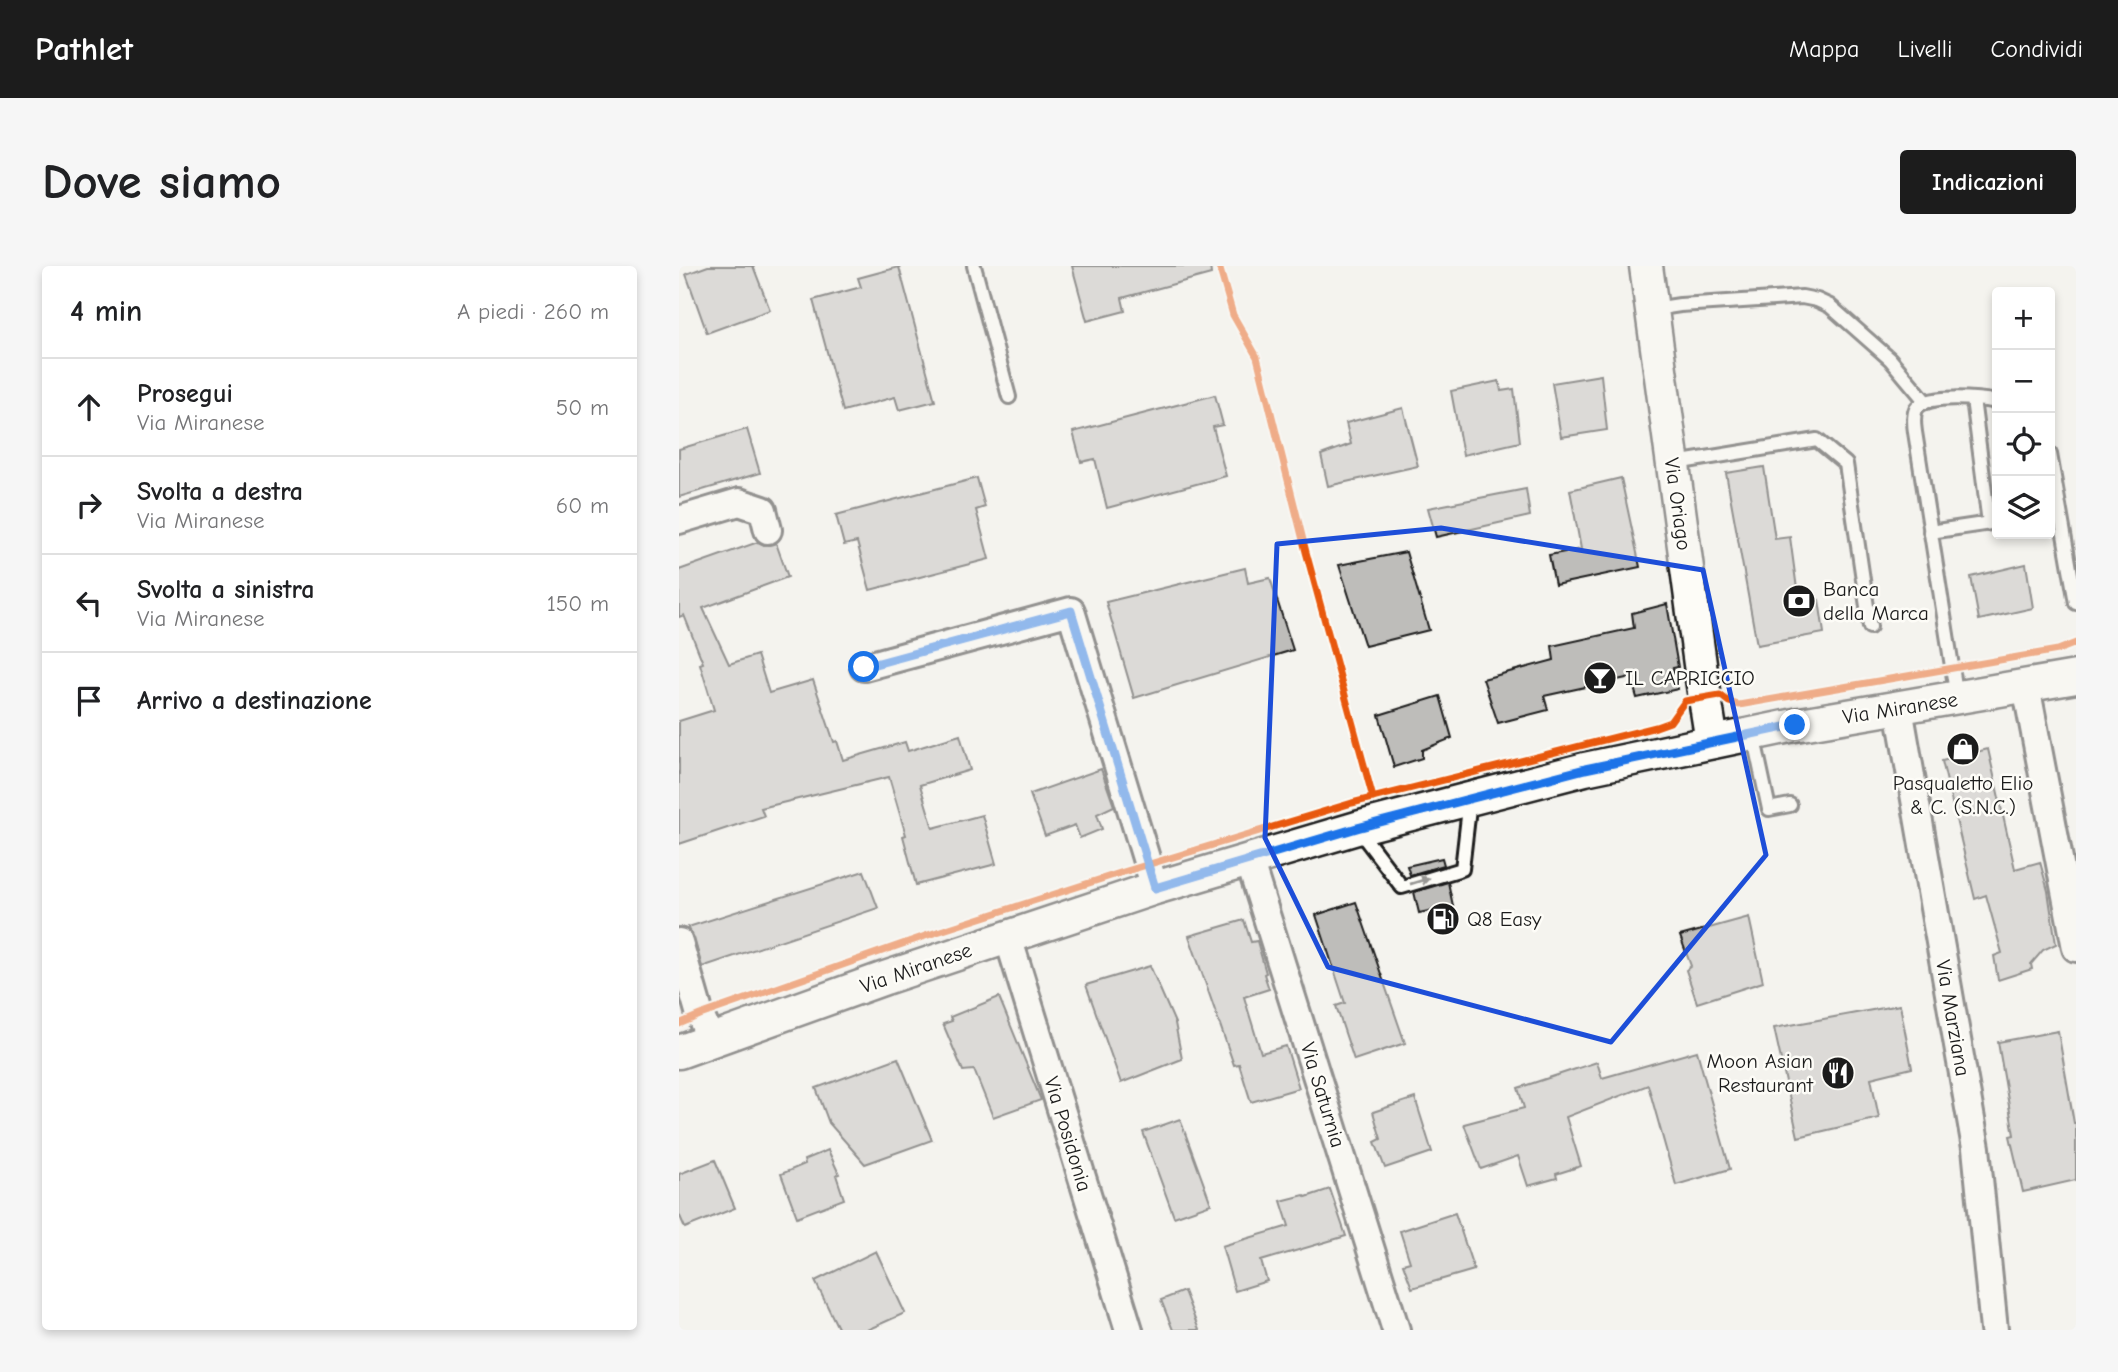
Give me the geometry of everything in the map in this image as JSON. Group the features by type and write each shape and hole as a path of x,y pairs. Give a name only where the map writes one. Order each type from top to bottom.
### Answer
{"street":[{"name":"Via Oriago","path":"1646,266 1702,679 1713,742"},
{"path":"679,520 739,502 763,510 768,530"},
{"path":"864,667 1071,611 1155,888"},
{"name":"Via Miranese","path":"679,1052 885,978 1155,888 1357,828 1585,769 1713,742 1795,725 2076,677"},
{"path":"2026,686 2076,948"},
{"name":"Via Marziana","path":"1899,708 1976,1148 1994,1330"},
{"name":"Via Saturnia","path":"1249,859 1396,1330"},
{"name":"Via Posidonia","path":"1008,937 1129,1330"},
{"path":"679,942 700,1015 711,1040"}],"lane":[{"path":"974,266 1009,397"},
{"path":"1652,309 1801,297 1817,300 1830,306 1890,359 1926,402"},
{"path":"1957,698 1914,423 1916,408 1926,402 1948,398 1992,401"},
{"path":"1973,399 1992,517"},
{"path":"1673,463 1817,440 1846,464 1870,627"},
{"path":"2055,513 2076,603"},
{"path":"1930,532 1992,523"},
{"path":"1753,734 1769,809 1790,805"},
{"path":"1357,828 1402,887 1462,869 1471,798"}],"highlighted area":[{"path":"1441,528 1703,570 1766,855 1611,1042 1328,967 1265,838 1277,544"}],"building":[{"path":"708,266 753,266 770,310 707,333 686,274"},
{"path":"1072,266 1210,266 1211,274 1122,298 1125,311 1087,321"},
{"path":"899,267 935,401 899,410 895,397 843,411 813,300 861,287 858,278"},
{"path":"1601,375 1607,430 1561,437 1552,383"},
{"path":"1499,381 1501,391 1514,389 1520,442 1463,455 1451,391"},
{"path":"1215,395 1223,425 1213,427 1226,476 1107,508 1095,459 1081,462 1073,432"},
{"path":"1403,408 1418,466 1328,486 1321,455 1351,444 1346,423"},
{"path":"747,429 760,473 679,497 679,449"},
{"path":"1764,467 1775,539 1790,537 1799,604 1819,600 1824,633 1757,645 1726,473"},
{"path":"977,478 985,507 976,510 989,559 870,590 857,542 844,545 836,515"},
{"path":"1621,478 1640,567 1555,585 1549,555 1581,549 1570,490"},
{"path":"1526,489 1530,516 1436,537 1428,508"},
{"path":"758,542 764,545 776,543 788,577 703,608 729,664 757,655 769,693 813,680 834,742 837,741 843,760 905,742 908,751 960,735 970,770 920,785 933,828 982,815 996,864 916,885 903,836 906,835 889,777 761,808 764,816 679,844 679,721 714,710 700,664 703,663 684,615 679,617 679,570"},
{"path":"1406,552 1429,630 1365,646 1339,565"},
{"path":"2026,564 2033,608 1979,620 1971,577"},
{"path":"1245,568 1248,583 1270,578 1293,650 1134,698 1106,602"},
{"path":"1667,604 1678,667 1673,668 1678,689 1637,698 1631,677 1544,696 1548,710 1498,723 1483,679 1554,660 1552,646 1634,628 1632,613"},
{"path":"1440,696 1452,738 1422,750 1422,758 1394,767 1379,715"},
{"path":"1988,749 2015,869 2040,862 2048,891 2056,944 2043,950 2031,964 2032,969 1998,980 1994,956 2002,953 1986,895 1975,899 1942,761"},
{"path":"1101,769 1114,806 1097,814 1102,829 1080,838 1075,825 1045,836 1030,794"},
{"path":"1442,858 1444,865 1410,875 1407,866"},
{"path":"864,871 878,908 702,967 688,927"},
{"path":"1448,882 1453,906 1419,913 1414,892"},
{"path":"1356,902 1405,1043 1354,1060 1336,1006 1345,1003 1316,915"},
{"path":"1749,917 1763,982 1697,1003 1686,970 1691,966 1680,936"},
{"path":"1244,920 1251,942 1257,941 1269,989 1244,997 1261,1053 1286,1046 1299,1088 1251,1102 1239,1064 1234,1065 1189,936"},
{"path":"1150,966 1175,1023 1182,1059 1121,1083 1086,985"},
{"path":"999,997 1041,1100 993,1117 974,1070 963,1071 943,1024 952,1021 950,1017"},
{"name":"Moon Asian Restaurant","path":"1900,1005 1912,1068 1871,1078 1879,1118 1798,1137 1774,1028"},
{"path":"2058,1031 2076,1123 2076,1180 2023,1192 2010,1136 2014,1135 1998,1042"},
{"path":"1697,1051 1730,1169 1676,1185 1648,1085 1566,1117 1581,1166 1556,1174 1557,1178 1528,1186 1518,1156 1481,1169 1464,1124 1524,1108 1518,1088 1597,1062 1602,1078"},
{"path":"898,1058 932,1140 865,1164 829,1123 816,1088"},
{"path":"1415,1098 1432,1152 1385,1168 1375,1142 1381,1139 1373,1112"},
{"path":"1180,1119 1211,1204 1174,1217 1143,1132"},
{"path":"828,1150 839,1174 836,1175 844,1199 797,1217 781,1174"},
{"path":"715,1160 735,1208 685,1228 679,1214 679,1174"},
{"path":"1330,1189 1346,1236 1261,1261 1267,1281 1235,1291 1222,1246 1289,1226 1281,1201"},
{"path":"1455,1213 1474,1270 1412,1288 1403,1264 1410,1262 1400,1231"},
{"path":"876,1251 905,1313 867,1330 839,1330 815,1281"},
{"path":"1184,1291 1199,1330 1173,1330 1161,1300"}],"cycle path":[{"path":"1219,266 1233,315 1257,357 1306,552 1373,798"},
{"path":"679,1024 931,934 1120,873 1352,803 1656,727 1670,722 1685,701 1720,695 1739,705 2058,650 2076,643"}],"place":[{"name":"Banca della Marca","path":"1799,601"},
{"name":"IL CAPRICCIO","path":"1600,678"},
{"name":"Pasqualetto Elio & C. (S.N.C.)","path":"1963,749"},
{"name":"Q8 Easy","path":"1443,919"},
{"name":"Moon Asian Restaurant","path":"1838,1073"}],"route":[{"path":"864,667 1071,611 1155,888 1357,828 1585,769 1795,725"}]}
